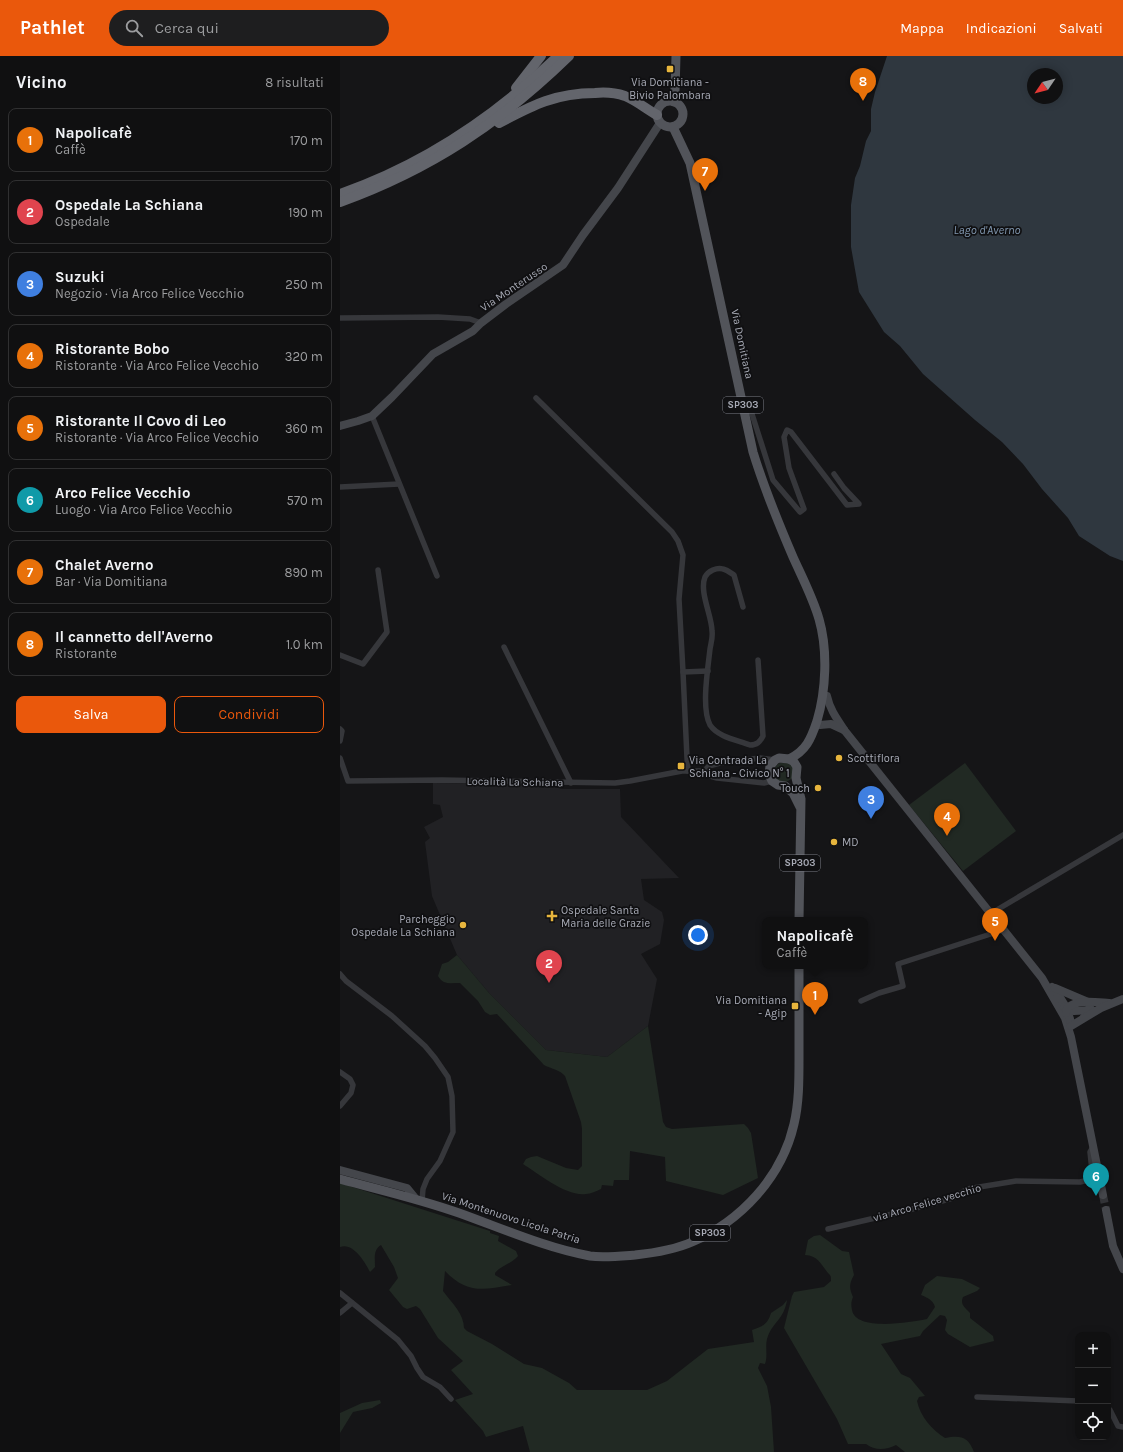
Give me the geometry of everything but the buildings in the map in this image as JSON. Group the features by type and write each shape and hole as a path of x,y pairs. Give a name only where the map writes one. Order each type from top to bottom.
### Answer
{"highway":[{"path":"510,99 513,90 524,79 540,56"},
{"path":"340,194 382,177 436,150 467,131 510,99 558,56"},
{"path":"340,202 408,173 444,154 484,128 522,99 569,56"},
{"path":"484,128 495,126 542,102 576,94 598,93 621,95 633,100 659,119"}],"main road":[{"path":"674,102 676,56"},
{"path":"674,102 682,108 683,115 681,121 673,127 666,127 659,119 659,108 664,103 674,102"},
{"name":"Via Domitiana","path":"673,127 690,163 753,452 763,484 815,606 819,620 824,651 824,678 820,725 799,763"},
{"name":"Via Domitiana","path":"789,759 805,748 812,736 827,696 824,678"},
{"path":"796,778 792,783 785,786 778,785 772,781 769,774 770,766 779,758 789,759 799,763 796,778 801,799 800,807"},
{"path":"785,786 793,793 800,807"},
{"name":"SP303","path":"799,917 800,807"},
{"name":"Via Montenuovo Licola Patria","path":"340,1179 419,1200 518,1235 592,1256 628,1255 656,1252 691,1243 713,1232 729,1221 753,1200 770,1178 787,1149 795,1123 799,1091 799,969"}],"street":[{"name":"Via Monterusso","path":"340,426 372,416 433,354 474,331 481,323 506,304 563,265 618,188 659,119"},
{"path":"340,318 438,317 470,319 481,323"},
{"path":"536,398 672,532 678,541 683,555 678,599 688,771"},
{"path":"743,405 752,414 773,480 800,512 804,509 789,468 784,437 787,430 791,432 847,505 859,504 844,488 834,474"},
{"path":"372,416 437,576"},
{"path":"340,487 399,484"},
{"path":"743,607 734,575 723,569 714,569 709,572 705,577 704,585 704,595 712,631 706,703 708,717 710,725 718,733 750,745 755,745 760,742 763,736 758,660"},
{"path":"340,655 363,664 387,632 378,570"},
{"path":"504,647 571,783"},
{"path":"683,672 708,671"},
{"path":"827,696 829,706 845,731 1042,978 1054,997 1065,1018 1071,1037 1103,1195"},
{"path":"821,712 827,711 834,715"},
{"path":"820,725 831,724 845,731"},
{"path":"340,729 342,731 340,741"},
{"name":"Località La Schiana","path":"340,758 348,780 608,783 630,782 688,771 704,771 710,776 717,778 764,783 772,781"},
{"name":"Località La Schiana","path":"704,771 709,766 720,763 760,758 775,760"},
{"path":"990,914 1123,835"},
{"path":"861,1002 879,993 903,986 898,964 1003,930"},
{"path":"340,974 346,981 392,1016 425,1046 435,1058 448,1077 452,1096 453,1132 440,1160 427,1179 419,1200 407,1188 340,1170"},
{"path":"1042,978 1087,1010"},
{"path":"1050,984 1067,1008 1071,1026 1071,1037"},
{"path":"1054,997 1067,1008"},
{"path":"1071,1026 1087,1010 1123,999"},
{"path":"1065,1018 1067,1008 1073,1004 1087,1010 1101,1008 1111,1003"},
{"path":"340,1072 350,1079 354,1085 351,1093 340,1106"},
{"name":"via Arco Felice vecchio","path":"828,1229 953,1198 967,1189 1016,1181 1080,1182 1089,1180 1092,1171 1090,1152 1094,1147"},
{"path":"398,1195 404,1191 404,1189 399,1186"},
{"path":"1106,1210 1113,1246 1123,1269"},
{"path":"340,1293 398,1340 411,1356 423,1376 440,1387 451,1399"},
{"path":"340,1312 352,1303"},
{"path":"977,1397 1075,1400"},
{"path":"1111,1412 1118,1426 1123,1427"}],"shaded area":[{"path":"784,762 791,765 794,772 791,779 784,782 777,779 774,772 777,765"},
{"path":"965,763 1016,831 963,871 909,805"},
{"name":"Ospedale Santa Maria delle Grazie","path":"433,783 548,784 562,789 620,789 621,817 679,878 641,879 644,900 662,912 664,920 660,944 641,954 657,979 648,1026 607,1057 546,1050 489,993 457,955 432,896 425,842 430,838 424,827 443,817 440,805 433,804"},
{"path":"457,955 489,993 546,1050 607,1057 648,1026 663,1122 666,1127 672,1129 744,1124 751,1133 758,1178 723,1195 666,1181 665,1157 630,1151 629,1180 614,1180 613,1186 602,1185 601,1189 594,1192 588,1194 578,1194 553,1184 523,1164 526,1159 537,1156 566,1168 578,1170 582,1166 581,1122 565,1076 544,1065 497,1014 490,1015 485,1012 478,1001 460,983 447,983 440,979 438,976 442,964 448,962"},
{"path":"340,1183 490,1231 490,1233 499,1236 498,1241 516,1251 518,1256 497,1271 495,1275 512,1285 484,1289 468,1287 461,1284 445,1271 443,1291 460,1313 464,1328 467,1331 492,1344 524,1364 542,1368 569,1383 577,1390 647,1390 667,1381 708,1349 754,1342 752,1330 759,1328 764,1324 768,1320 771,1313 783,1305 787,1300 781,1317 769,1333 766,1345 765,1364 760,1363 758,1368 767,1386 771,1407 774,1452 530,1452 523,1426 486,1437 483,1431 455,1400 473,1394 451,1370 463,1361 438,1338 420,1309 416,1306 407,1309 403,1307 389,1290 398,1278 394,1267 381,1245 378,1247 376,1252 375,1267 370,1272 362,1258 354,1250 345,1246 340,1247"},
{"path":"820,1235 842,1251 849,1252 854,1275 850,1286 853,1297 851,1304 852,1310 856,1317 863,1321 885,1324 927,1319 935,1307 932,1301 921,1295 925,1285 937,1276 962,1279 980,1288 977,1291 963,1297 962,1304 970,1313 970,1318 993,1336 994,1341 970,1347 948,1334 945,1330 947,1320 945,1316 940,1315 923,1331 920,1336 881,1344 901,1374 910,1378 925,1396 919,1397 917,1401 927,1422 945,1438 963,1438 969,1443 974,1452 905,1452 896,1445 888,1448 877,1449 866,1444 848,1444 837,1419 784,1328 794,1292 824,1287 831,1281 831,1277 816,1258 805,1255 808,1240 814,1236"},
{"path":"380,1400 381,1403 372,1408 353,1412 340,1433 340,1413 362,1403"}],"water":[{"name":"Lago d'Averno","path":"887,56 1123,56 1123,561 1110,556 1079,536 1068,518 1042,489 1023,464 1002,442 923,374 900,346 884,332 859,292 851,247 851,205 855,178 860,166 866,141 871,131 871,109"}],"tunnel":[{"path":"1103,1195 1106,1210"}],"place":[{"name":"Via Domitiana - Bivio Palombara","path":"670,69"},
{"name":"Il cannetto dell'Averno","path":"863,101"},
{"name":"Chalet Averno","path":"705,191"},
{"name":"Scottiflora","path":"839,758"},
{"name":"Via Contrada La Schiana - Civico N° 1","path":"681,766"},
{"name":"Touch","path":"818,788"},
{"name":"Suzuki","path":"871,819"},
{"name":"Ristorante Bobo","path":"947,836"},
{"name":"MD","path":"834,842"},
{"name":"Ospedale Santa Maria delle Grazie","path":"552,916"},
{"name":"Parcheggio Ospedale La Schiana","path":"463,925"},
{"name":"Ristorante Il Covo di Leo","path":"995,941"},
{"name":"Ospedale La Schiana","path":"549,983"},
{"name":"Via Domitiana - Agip","path":"795,1006"},
{"name":"Napolicafè","path":"815,1015"},
{"name":"Arco Felice Vecchio","path":"1096,1196"}]}
